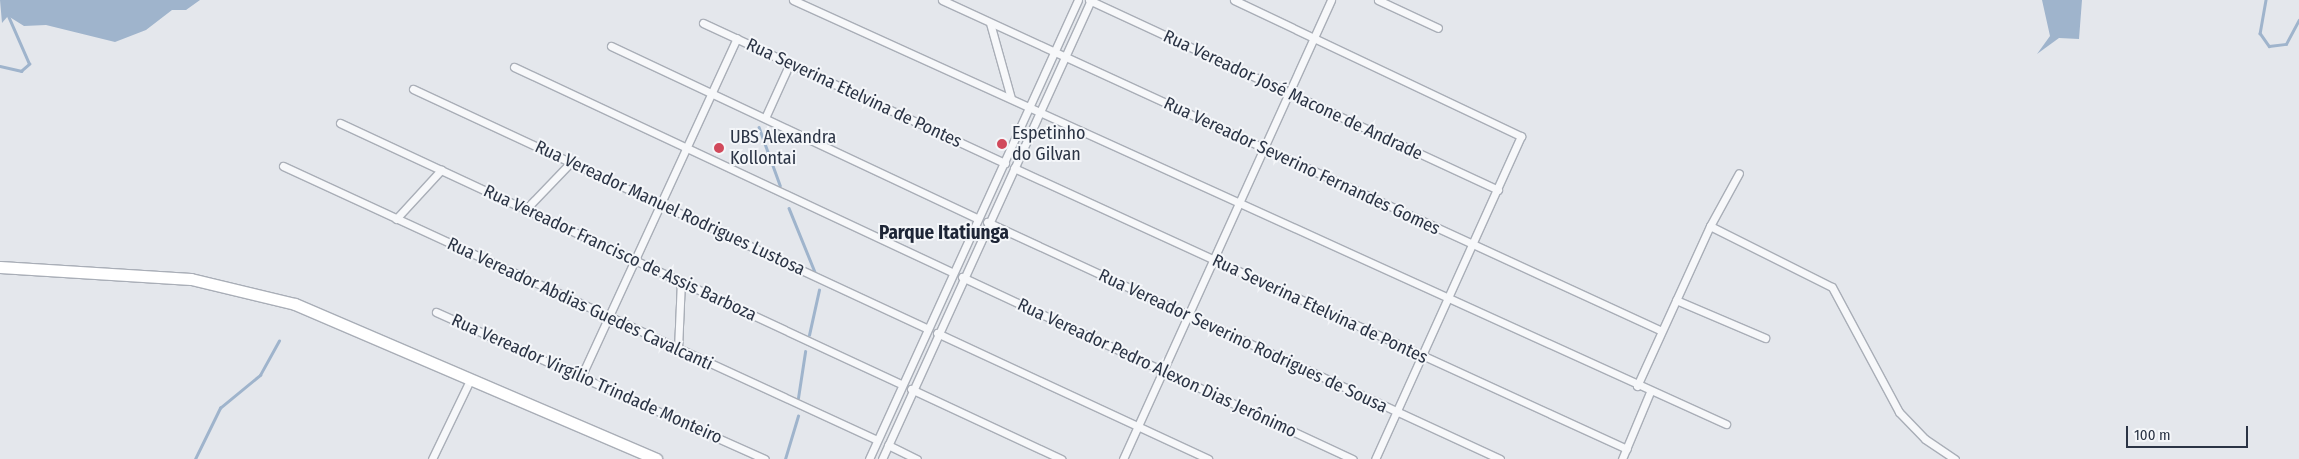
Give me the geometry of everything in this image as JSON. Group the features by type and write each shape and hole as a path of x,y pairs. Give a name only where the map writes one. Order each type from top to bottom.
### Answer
{"main road":[{"path":"0,267 191,280 250,292 359,329 656,459"}],"street":[{"path":"793,0 1011,98 1239,205 1650,392 1726,424"},
{"name":"Rua Vereador Severino Fernandes Gomes","path":"942,0 950,2 990,23 1662,331"},
{"path":"869,459 951,272 1031,108 1078,0"},
{"path":"882,459 911,389 987,222 1041,112 1090,0"},
{"name":"Rua Vereador José Macone de Andrade","path":"1090,0 1288,94 1498,190"},
{"path":"1234,0 1513,129 1521,136 1375,459"},
{"path":"1122,459 1265,149 1331,0"},
{"path":"1378,0 1438,28"},
{"name":"Rua Severina Etelvina de Pontes","path":"703,23 1005,163"},
{"path":"990,23 1011,98"},
{"path":"581,377 737,38"},
{"path":"611,46 977,218"},
{"path":"765,118 790,63"},
{"path":"514,67 951,272"},
{"name":"Rua Vereador Manuel Rodrigues Lustosa","path":"413,89 926,328"},
{"name":"Rua Vereador Francisco de Assis Barboza","path":"340,123 901,384"},
{"path":"526,209 571,162"},
{"name":"Rua Vereador Abdias Guedes Cavalcanti","path":"283,166 877,440"},
{"name":"Rua Severina Etelvina de Pontes","path":"1014,168 1213,261 1627,449"},
{"path":"396,219 441,170"},
{"path":"1637,386 1710,226 1739,173"},
{"name":"Rua Vereador Severino Rodrigues de Sousa","path":"987,222 1500,459"},
{"path":"1710,226 1832,287 1890,400 1918,433 1955,459"},
{"name":"Rua Vereador Pedro Alexon Dias Jerônimo","path":"962,277 1162,372 1353,459"},
{"path":"678,349 680,282"},
{"path":"1676,300 1765,338"},
{"name":"Rua Vereador Virgílio Trindade Monteiro","path":"436,312 765,459"},
{"path":"937,333 1208,459"},
{"path":"432,459 471,378"},
{"path":"911,389 1061,459"},
{"path":"1622,459 1650,392"},
{"path":"888,445 918,459"}],"water":[{"path":"0,0 200,0 186,10 172,10 146,30 115,42 46,25 24,26 8,16 2,23"},
{"path":"2042,0 2082,0 2079,39 2059,38 2037,54 2050,36"}],"waterway":[{"path":"2266,0 2260,33 2269,46 2286,44 2299,20"},
{"path":"0,66 21,71 29,64 8,16"},
{"path":"759,127 780,185"},
{"path":"789,208 815,272"},
{"path":"809,335 819,290"},
{"path":"195,459 220,408 260,375 279,341"},
{"path":"798,398 805,352"},
{"path":"785,459 798,416"}],"place":[{"name":"Espetinho do Gilvan","path":"1002,144"},
{"name":"UBS Alexandra Kollontai","path":"719,148"}],"district":[{"name":"Parque Itatiunga","path":"944,233"}]}
